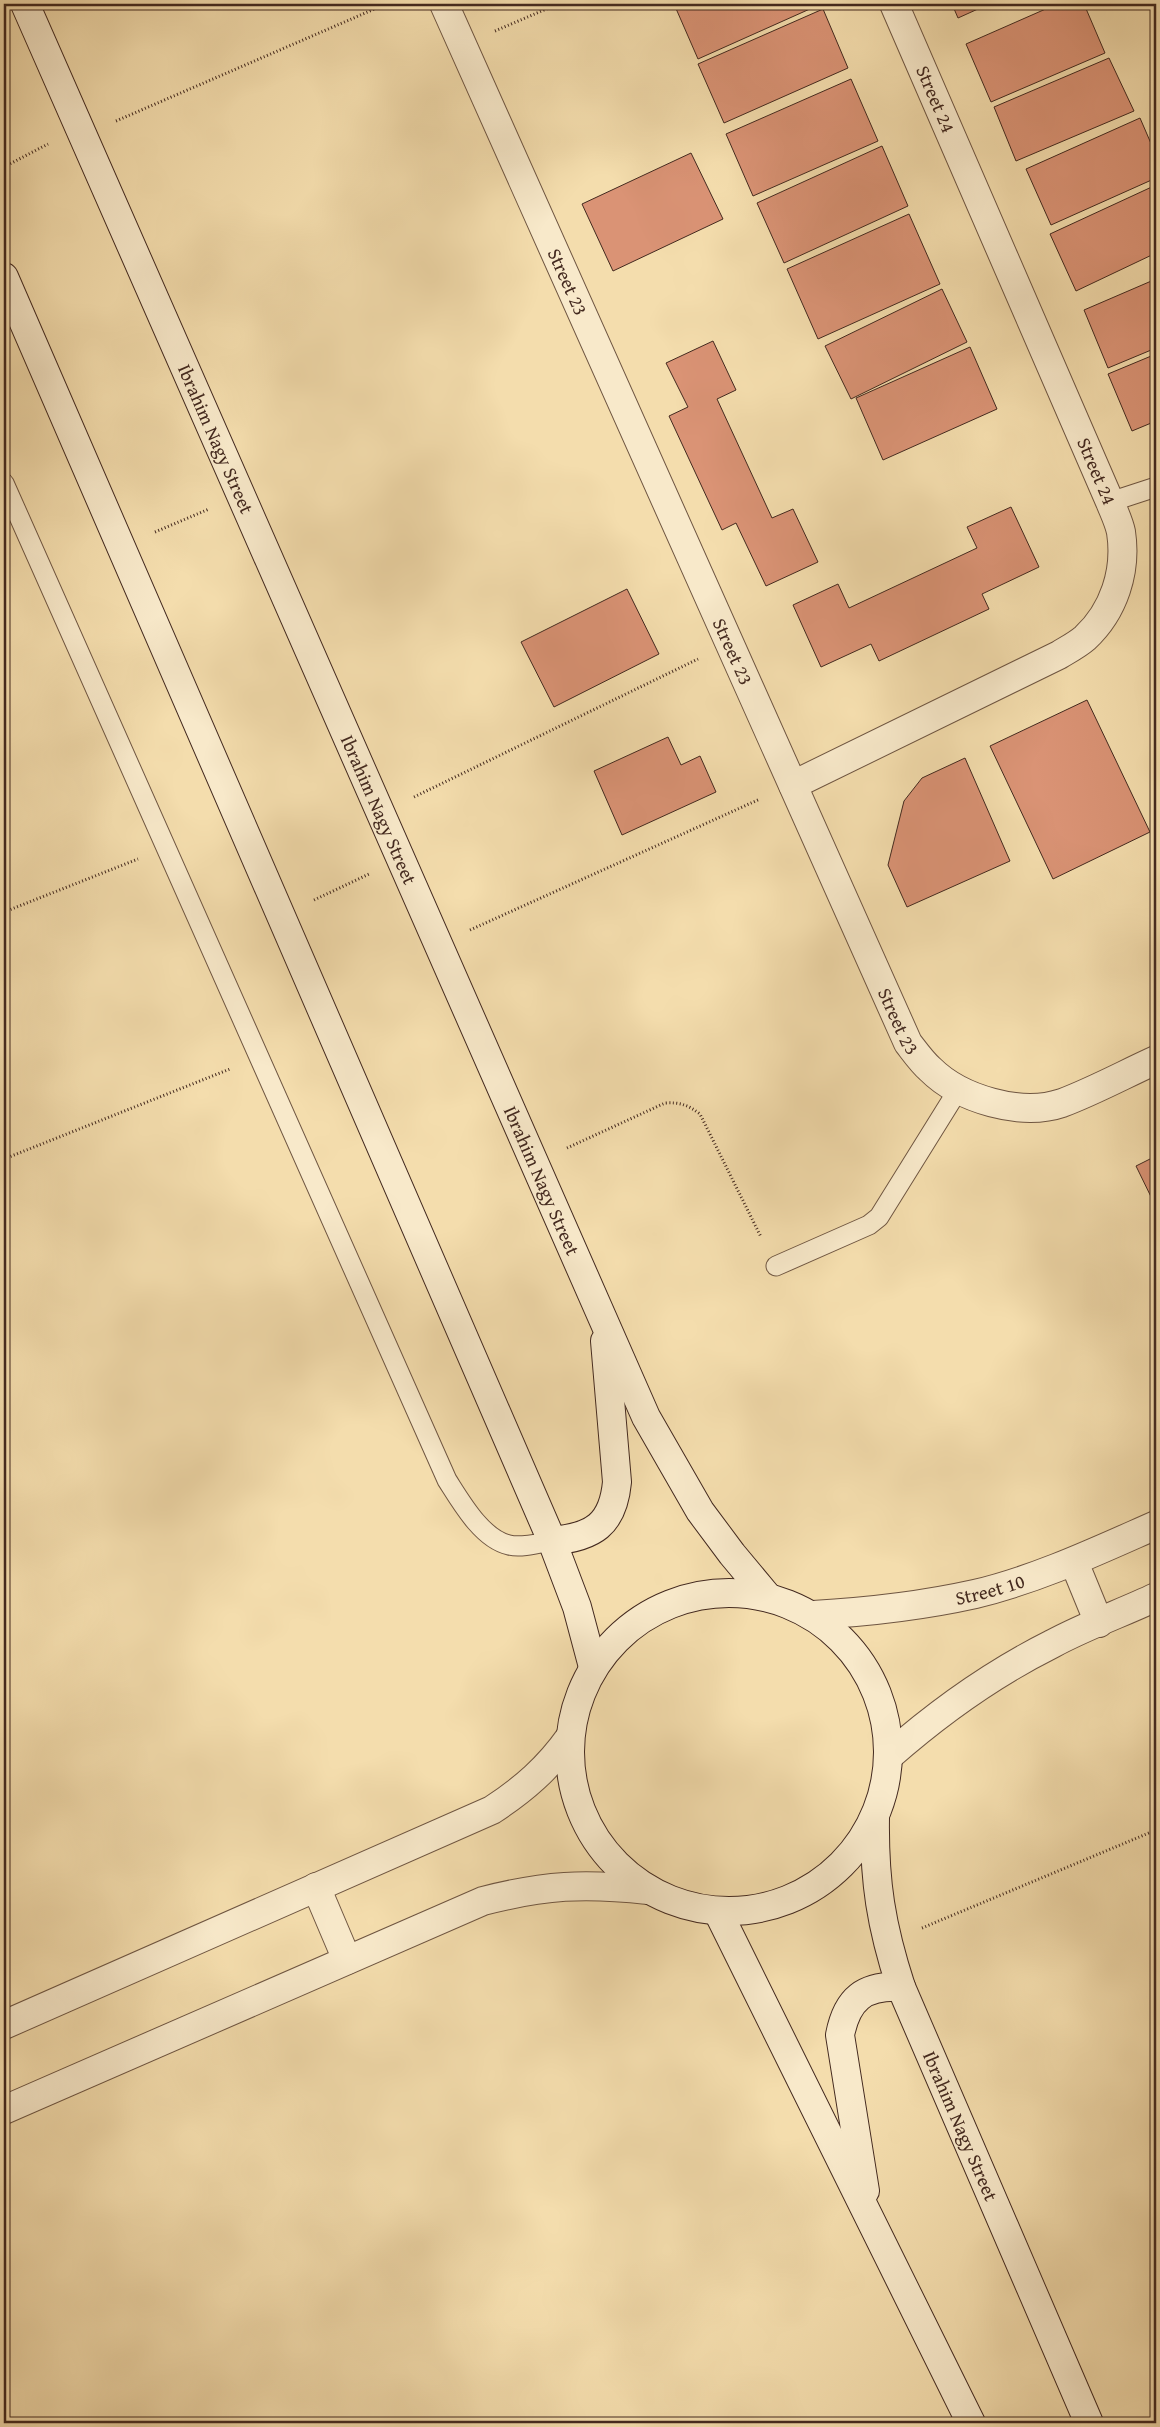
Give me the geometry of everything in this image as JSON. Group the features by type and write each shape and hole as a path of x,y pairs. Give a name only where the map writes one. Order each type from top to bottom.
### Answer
{"street":[{"name":"Ibrahim Nagy Street","path":"25,4 646,1417 700,1511 767,1596"},
{"name":"Street 23","path":"444,4 908,1043 930,1070 958,1090 991,1103 1026,1108 1060,1104 1156,1060"},
{"name":"Street 24","path":"793,784 1059,655 1084,638 1104,616 1117,589 1122,560 1120,530 1110,502 894,4"},
{"path":"4,277 279,916 552,1541 577,1607 593,1668"},
{"path":"552,1541 584,1536 599,1527 609,1514 616,1499 617,1482 603,1318"},
{"name":"Street 10","path":"813,1615 868,1612 976,1593 1074,1562 1156,1525"},
{"path":"1074,1562 1099,1623"},
{"path":"728,1592 767,1596 813,1615 845,1641 870,1675 884,1714 889,1756 884,1787 875,1816 854,1850 841,1864 827,1877 794,1898 756,1909 718,1912 682,1905 648,1890 619,1868 596,1841 579,1808 570,1773 570,1737 578,1701 593,1668 618,1636 650,1613 687,1597 728,1592"},
{"path":"889,1756 966,1693 1053,1643 1156,1597"},
{"path":"4,2025 492,1810 521,1791 539,1775 570,1737"},
{"name":"Ibrahim Nagy Street","path":"875,1816 876,1876 887,1943 901,1987 1089,2423"},
{"path":"4,2110 483,1901 519,1891 556,1886 593,1885 648,1890"},
{"path":"316,1887 347,1960"},
{"path":"718,1912 971,2423"},
{"path":"869,2217 840,2035 844,2018 852,2002 866,1992 883,1986 901,1987"}],"lane":[{"path":"4,483 443,1471 466,1511 492,1537 510,1545 552,1541"},
{"path":"1110,502 1156,487"},
{"path":"776,1266 869,1225 879,1217 958,1090"}],"path":[{"path":"4,167 82,132 386,4"},
{"path":"463,45 558,4"},
{"path":"120,547 241,494"},
{"path":"381,813 730,644"},
{"path":"439,944 793,784"},
{"path":"4,912 167,847"},
{"path":"279,916 402,859"},
{"path":"4,1159 258,1057"},
{"path":"534,1163 666,1103 678,1102 690,1106 700,1114 776,1266"},
{"path":"887,1943 1156,1830"}],"building":[{"path":"674,4 821,4 698,59"},
{"path":"952,4 989,4 958,18"},
{"path":"1057,4 1084,4 1105,53 991,102 966,44"},
{"path":"823,9 848,68 724,123 698,64"},
{"path":"1109,58 1134,111 1016,161 994,107"},
{"path":"851,79 878,141 753,196 726,134"},
{"path":"1140,118 1156,155 1156,178 1051,225 1026,169"},
{"path":"882,146 908,206 784,263 757,203"},
{"path":"691,153 723,219 613,271 582,204"},
{"path":"1156,185 1156,253 1076,291 1050,234"},
{"path":"909,214 940,284 818,339 787,269"},
{"path":"1156,279 1156,348 1108,368 1084,310"},
{"path":"942,289 967,342 851,399 825,346"},
{"path":"713,341 736,390 717,399 772,518 793,509 818,562 766,586 736,523 722,530 669,416 688,407 666,363"},
{"path":"970,347 997,409 883,460 856,398"},
{"path":"1156,354 1156,421 1132,431 1108,374"},
{"path":"1011,507 1039,567 982,594 989,609 879,661 871,644 821,667 793,605 838,584 849,608 977,548 967,527"},
{"path":"627,589 659,654 554,707 521,642"},
{"path":"1087,700 1150,832 1053,879 990,746"},
{"path":"668,737 681,765 700,756 716,792 622,835 594,771"},
{"path":"965,758 1010,861 907,907 888,865 904,801 922,778"},
{"path":"1156,1156 1156,1207 1136,1166"}]}
